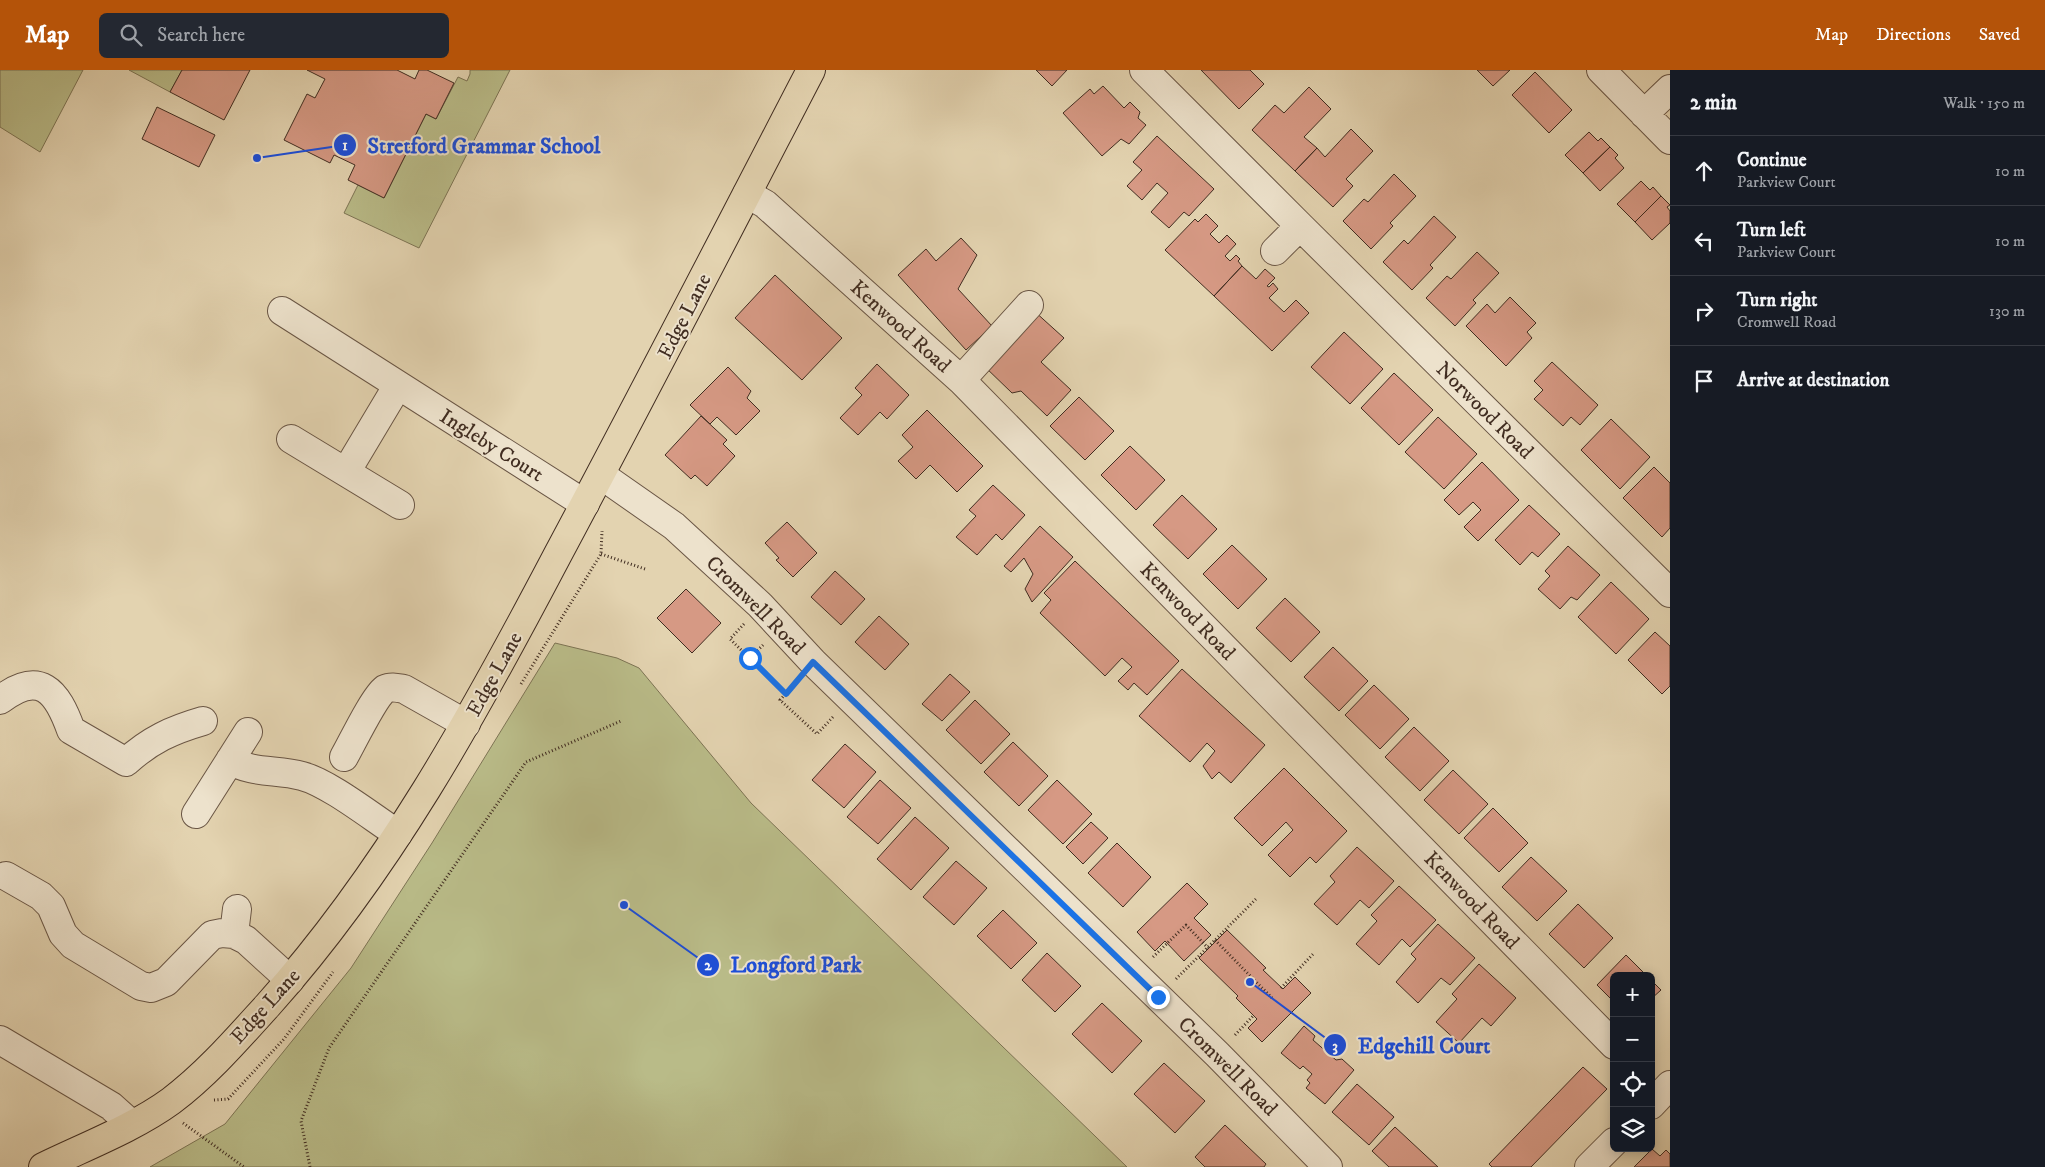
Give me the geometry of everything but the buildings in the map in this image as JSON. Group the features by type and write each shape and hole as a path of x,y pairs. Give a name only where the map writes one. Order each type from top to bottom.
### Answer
{"highway":[{"name":"Edge Lane","path":"43,1167 160,1108 205,1071 290,980 365,884 466,724 601,476 811,70"}],"street":[{"name":"Norwood Road","path":"1144,70 1670,593"},
{"path":"1601,70 1670,140"},
{"path":"1644,114 1670,89"},
{"name":"Kenwood Road","path":"747,194 765,204 962,380 1610,1041"},
{"path":"1275,251 1300,226"},
{"path":"962,380 1029,305"},
{"name":"Ingleby Court","path":"282,311 585,504"},
{"path":"346,472 398,386"},
{"path":"290,439 400,504"},
{"name":"Cromwell Road","path":"601,476 674,526 760,605 813,662 1158,997 1328,1167"},
{"path":"0,700 14,689 30,686 44,688 56,696 70,730 126,762 142,747 164,734 194,731"},
{"path":"344,757 378,698 386,689 395,687 404,689 466,724"},
{"path":"196,814 248,732"},
{"path":"230,760 239,766 252,770 302,776 320,783 398,834"},
{"path":"6,876 41,896 51,906 63,934 73,946 141,986 151,988 166,982 212,935 222,933 235,922 246,940 290,980"},
{"path":"0,1040 111,1106 131,1124"},
{"path":"1589,1167 1610,1146"}],"path":[{"path":"601,554 645,569"},
{"path":"730,639 786,694"},
{"path":"813,662 780,700 817,734"},
{"path":"310,1167 301,1121 329,1048 526,762 621,721"},
{"path":"1158,997 1256,899"},
{"path":"1134,974 1186,925 1208,948"},
{"path":"1215,940 1272,998"},
{"path":"1281,988 1314,953"},
{"path":"160,1108 244,1167"}],"green space":[{"path":"0,70 83,70 40,152 0,127"},
{"path":"129,70 182,70 170,92"},
{"path":"470,70 510,70 419,248 344,213 358,185 384,198 426,114 436,119 458,77 467,81"},
{"path":"555,643 617,658 639,668 751,803 1127,1167 150,1167 225,1124 351,968 432,843"}],"place":[{"name":"Stretford Grammar School","path":"257,158"},
{"name":"Longford Park","path":"624,905"},
{"name":"Edgehill Court","path":"1250,982"}],"route":[{"path":"750,658 786,694 813,662 1158,997"}]}
